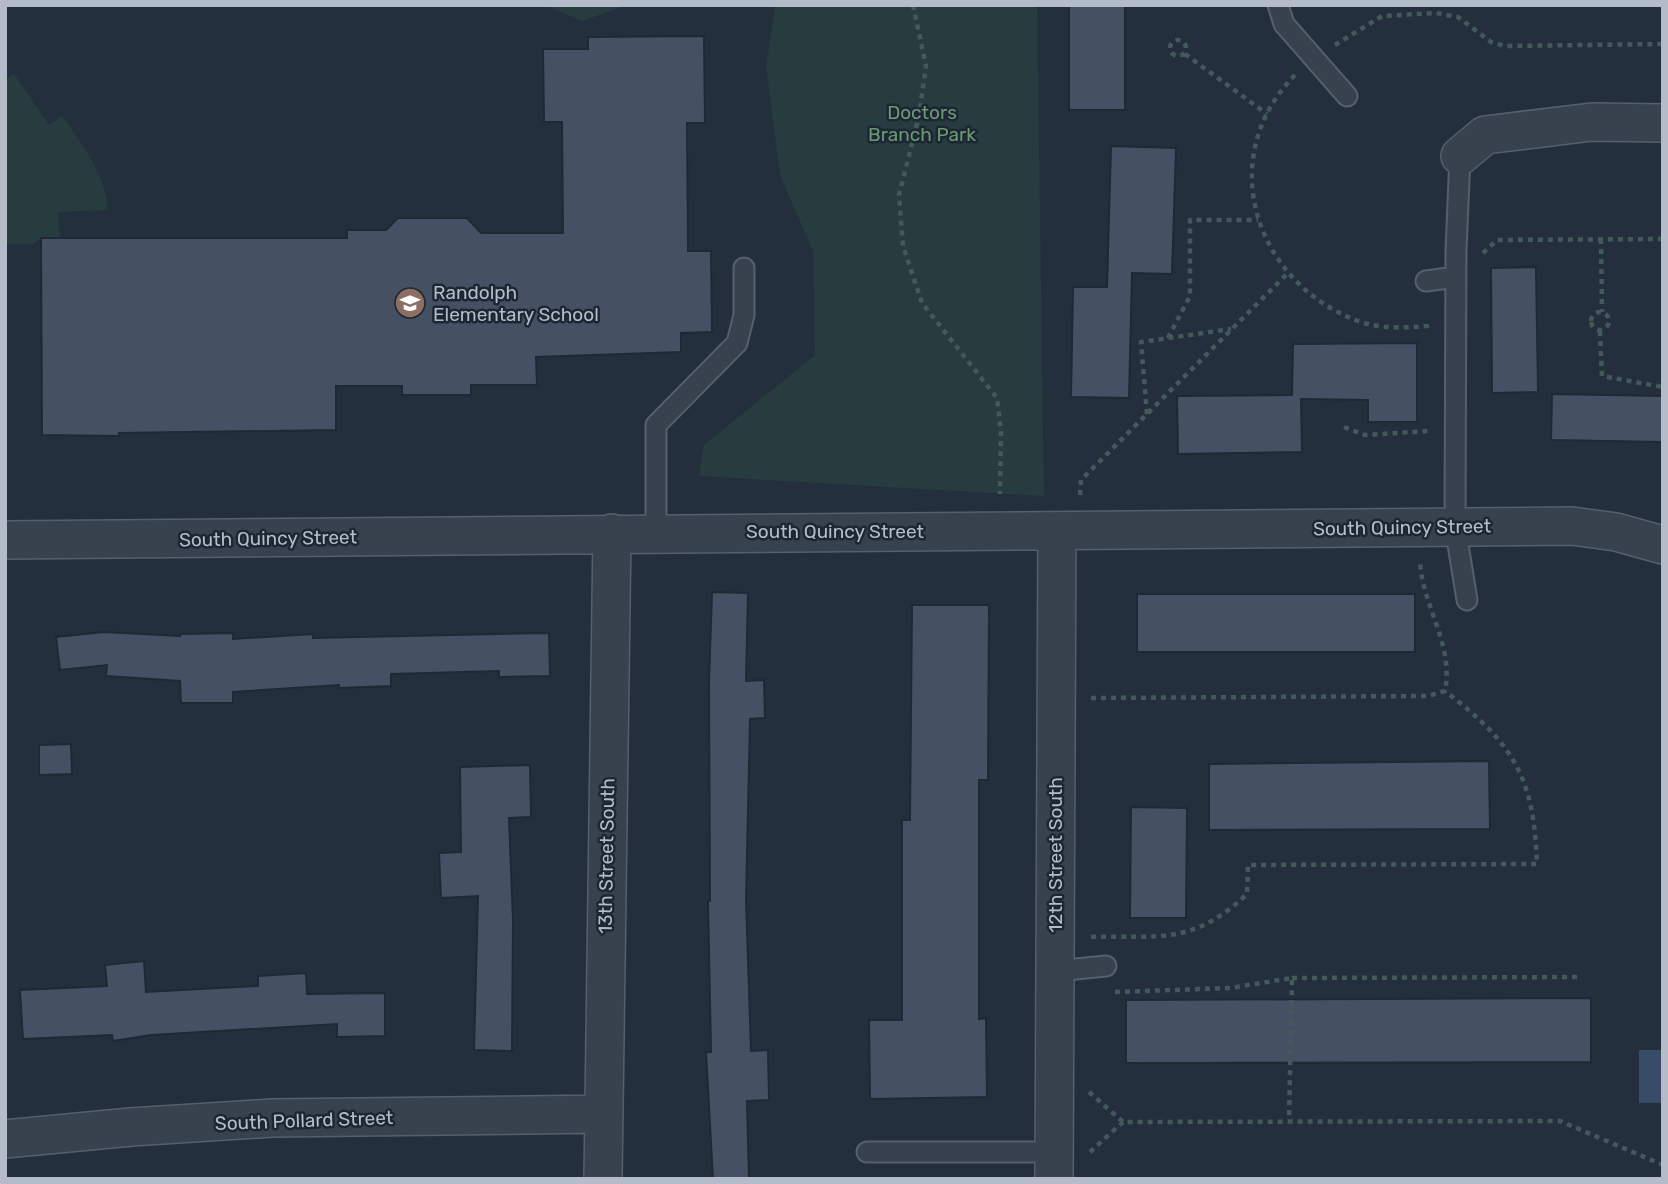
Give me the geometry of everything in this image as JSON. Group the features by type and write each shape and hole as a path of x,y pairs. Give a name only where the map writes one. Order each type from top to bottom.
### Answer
{"street":[{"path":"1460,156 1485,135 1592,122 1663,123"},
{"name":"South Quincy Street","path":"5,540 656,532 1572,526 1616,532 1663,545"},
{"name":"12th Street South","path":"1057,531 1055,971 1066,1161"},
{"name":"13th Street South","path":"603,1179 611,533"},
{"name":"South Pollard Street","path":"5,1139 131,1127 273,1118 604,1114"}],"lane":[{"path":"1278,5 1284,24 1347,96"},
{"path":"1460,156 1456,277 1455,526 1467,600"},
{"path":"656,532 656,425 737,343 744,315 744,268"},
{"path":"1426,281 1456,277"},
{"path":"1055,971 1106,967"},
{"path":"867,1152 1066,1161"}],"path":[{"path":"913,5 926,66 919,116 899,195 903,246 922,303 997,398 1001,432 1000,495"},
{"path":"1427,340 1427,326 1396,328 1359,322 1322,302 1288,273 1268,247 1258,220 1252,171 1258,133 1274,97 1313,57 1382,16 1436,13 1458,17 1491,42 1505,46 1663,44"},
{"path":"1185,54 1267,114"},
{"path":"1168,338 1190,296 1190,220 1258,220"},
{"path":"1601,239 1602,312 1609,321 1600,331 1602,376 1663,387"},
{"path":"1480,259 1497,240 1663,239"},
{"path":"1080,495 1081,480 1288,273"},
{"path":"1600,331 1593,327 1591,321 1593,315 1602,312"},
{"path":"1147,415 1141,342 1231,329"},
{"path":"1344,427 1365,435 1428,433 1428,419"},
{"path":"1420,562 1421,581 1445,644 1449,672 1446,691"},
{"path":"1091,698 1428,696 1446,691"},
{"path":"1090,937 1183,935 1205,926 1228,912 1247,894 1248,865 1536,864 1535,826 1529,791 1514,758 1490,728 1446,691"},
{"path":"1104,992 1230,988 1292,978 1581,976"},
{"path":"1289,1120 1292,978"},
{"path":"1089,1092 1123,1122"},
{"path":"1066,1161 1123,1122 1560,1121 1663,1165"}],"green space":[{"path":"545,5 628,5 582,21"},
{"name":"Doctors Branch Park","path":"775,5 1037,5 1044,496 699,476 704,445 815,355 813,251 780,175 766,67"},
{"path":"14,74 49,125 62,116 92,160 103,184 108,210 58,212 60,239 41,238 33,244 5,244 5,80"}],"water":[{"path":"1639,1050 1663,1050 1663,1103 1639,1103"}],"building":[{"path":"1069,5 1125,5 1125,110 1069,110"},
{"path":"704,36 705,123 687,123 688,251 711,251 712,332 681,333 681,352 536,357 537,385 471,385 471,395 402,395 402,386 336,386 336,430 119,433 119,436 42,435 41,238 347,238 347,230 386,230 398,218 467,218 481,233 563,233 562,122 544,122 543,49 588,49 588,37"},
{"path":"1111,146 1176,148 1172,274 1132,273 1129,398 1071,397 1073,287 1107,287"},
{"path":"1536,267 1538,392 1492,393 1491,268"},
{"path":"1417,343 1417,422 1368,422 1368,400 1301,399 1302,452 1178,454 1177,396 1292,395 1293,344"},
{"path":"1552,394 1663,396 1663,442 1551,440"},
{"path":"712,592 748,593 746,681 764,680 765,718 750,719 746,900 751,1051 768,1050 769,1100 747,1101 749,1179 713,1179 706,1052 711,1052 708,901"},
{"path":"1137,594 1415,594 1415,652 1137,652"},
{"path":"912,605 989,605 988,780 979,780 979,1019 986,1018 987,1097 870,1099 869,1020 902,1020 902,820 910,820"},
{"path":"104,632 180,636 233,633 233,639 313,634 313,638 549,633 550,676 499,677 499,671 391,674 391,686 339,688 339,685 233,692 233,703 181,703 180,681 106,676 107,665 60,670 56,637"},
{"path":"71,744 72,774 39,775 39,745"},
{"path":"1489,761 1490,829 1209,830 1209,764"},
{"path":"530,765 531,817 509,818 513,920 512,1051 474,1050 478,896 441,898 439,853 461,852 460,767"},
{"path":"1131,807 1187,808 1186,918 1130,918"},
{"path":"144,961 146,992 258,986 258,976 306,973 307,994 385,993 385,1036 337,1037 337,1024 151,1035 113,1041 112,1035 23,1039 20,990 107,986 105,965"},
{"path":"1591,998 1591,1062 1126,1063 1126,1000"}],"place":[{"name":"Randolph Elementary School","path":"410,303"}]}
